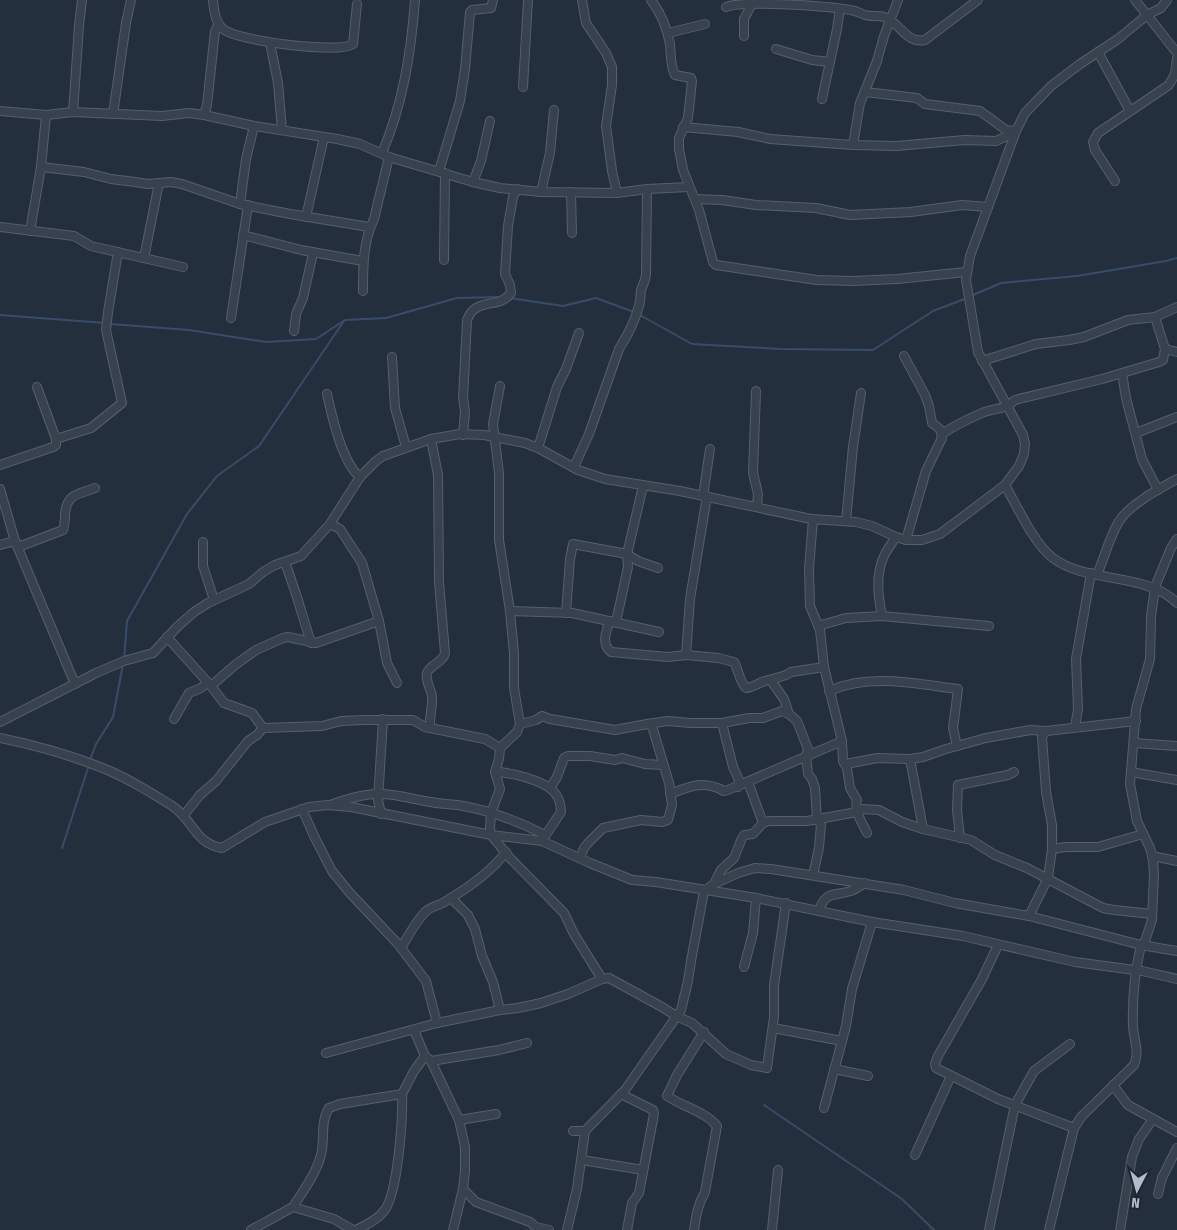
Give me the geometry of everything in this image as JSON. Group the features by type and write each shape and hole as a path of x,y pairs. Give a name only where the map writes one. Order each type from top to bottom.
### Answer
{"street":[{"path":"73,112 82,0"},
{"path":"113,114 131,0"},
{"path":"204,114 207,105 215,31 218,24 213,0"},
{"path":"363,291 363,262 369,228 374,219 385,155 410,57 415,0"},
{"path":"444,260 442,172 462,86 470,12 472,10 491,8 493,0"},
{"path":"524,87 528,0"},
{"path":"582,0 586,23 606,53 612,67 612,85 606,126 617,193"},
{"path":"651,0 661,15 668,33 672,69 675,75 691,78 692,81 688,118 679,138 679,149 683,170 707,234 713,262 720,266 817,280 896,279 966,272"},
{"path":"853,145 860,103 866,92 898,0"},
{"path":"726,6 730,3 753,1 819,2 840,9 890,19 915,41 925,40 978,0"},
{"path":"1135,0 1177,53"},
{"path":"0,722 96,673 124,661 153,653 194,612 214,600 249,584 263,572 300,556 330,524 360,477 383,456 431,439 460,434 494,437 538,448 574,468 605,479 757,506 813,519 846,521 872,526 906,540 922,540 940,534 1005,485 1019,466 1024,454 1025,444 1023,435 982,361 976,341 966,280 970,256 1013,131 1032,104 1065,74 1147,15 1161,8 1167,0"},
{"path":"744,36 744,19 753,1"},
{"path":"218,24 228,32 270,43 324,47 351,46 354,42 357,4"},
{"path":"822,99 840,9"},
{"path":"668,33 705,24"},
{"path":"270,43 278,83 282,130"},
{"path":"776,49 812,60 830,62"},
{"path":"1098,52 1130,111"},
{"path":"1115,181 1095,150 1093,142 1098,133 1169,85 1176,74 1177,58"},
{"path":"866,92 917,98 925,104 980,111 1002,127 1013,131"},
{"path":"541,192 550,153 554,110"},
{"path":"0,111 46,115 73,112 162,116 189,113 204,114 254,126 360,144 385,155 473,182 541,192 617,193 689,187"},
{"path":"30,231 41,167 46,115"},
{"path":"473,182 481,161 490,122"},
{"path":"240,204 246,159 254,126"},
{"path":"683,127 738,132 770,139 896,146 965,140 996,141 1013,131"},
{"path":"306,217 324,137"},
{"path":"41,167 84,172 111,179 148,184 171,182 182,184 240,204 369,228"},
{"path":"144,258 159,183"},
{"path":"463,435 465,412 462,398 467,320 473,309 504,300 510,289 505,274 508,226 513,197 517,189"},
{"path":"574,468 589,434 619,349 634,320 645,284 647,189"},
{"path":"571,192 572,233"},
{"path":"695,199 816,208 850,214 911,212 962,205 988,207"},
{"path":"231,318 248,205"},
{"path":"0,227 74,236 91,246 183,268"},
{"path":"242,235 313,253 363,262"},
{"path":"56,439 91,428 122,402 106,330 118,252"},
{"path":"294,331 296,314 313,253"},
{"path":"982,361 1036,344 1084,337 1128,320 1155,317 1177,307"},
{"path":"942,434 981,413 1008,408 1015,400 1159,362 1164,357 1165,349 1155,317"},
{"path":"538,448 557,387 566,369 579,333"},
{"path":"1165,349 1177,352"},
{"path":"904,356 925,395 932,422 940,429 942,434 940,443 926,471 906,540"},
{"path":"392,357 395,408 406,447"},
{"path":"1122,373 1126,398 1142,459 1158,490"},
{"path":"500,386 493,424 499,473 499,540 510,610 514,654 514,688 520,724 517,732 500,748 500,760 495,772 500,789 491,813 491,835 564,913 574,934 602,979"},
{"path":"0,465 56,445 56,439 37,387"},
{"path":"756,392 754,473 758,494 757,506"},
{"path":"846,521 853,447 861,393"},
{"path":"327,394 335,426 344,450 356,474 360,477"},
{"path":"1136,433 1177,417"},
{"path":"430,728 429,717 432,702 427,673 430,667 443,659 445,654 439,582 438,475 431,439"},
{"path":"686,655 690,599 710,449"},
{"path":"1075,727 1078,709 1076,658 1094,574 1124,514 1177,479"},
{"path":"1005,485 1030,530 1053,558 1094,574 1155,587 1177,603"},
{"path":"643,486 627,554 628,567 613,622 605,640 606,646 611,652 668,657 686,655 718,658 734,662 738,668 741,684 746,688 751,688 765,680 791,672 824,667"},
{"path":"0,545 17,544 63,530 67,501 95,488"},
{"path":"0,489 17,544 75,684"},
{"path":"813,519 808,569 810,606 818,626 829,691 842,741 842,757 846,764 850,788 857,800 855,807 867,833"},
{"path":"330,524 340,529 362,564 379,621 387,662 397,683"},
{"path":"882,616 878,594 879,576 884,555 896,537"},
{"path":"1049,1230 1074,1128 1081,1117 1134,1065 1137,1058 1133,1027 1135,971 1141,945 1149,933 1154,875 1152,856 1136,821 1130,784 1136,721 1143,678 1150,659 1151,617 1155,587 1177,539"},
{"path":"204,542 202,566 214,600"},
{"path":"566,613 573,544 627,554 638,561 658,568"},
{"path":"285,562 311,643"},
{"path":"510,610 566,613 658,632"},
{"path":"818,626 846,618 882,616 989,626"},
{"path":"174,719 189,692 209,685 256,650 288,636 311,643 319,642 379,621"},
{"path":"167,638 224,703 252,712 263,728"},
{"path":"773,679 772,682 784,699 789,714"},
{"path":"829,691 842,685 865,681 907,682 958,689 953,728 957,746"},
{"path":"520,724 536,720 542,716 614,730 668,721 722,723 749,718 764,718 782,711 789,714 797,721 808,749 806,756 808,774 815,788 817,820 821,824 821,836 813,875"},
{"path":"381,814 378,794 383,719"},
{"path":"184,815 200,795 216,781 248,741 263,728 322,726 341,721 415,720 422,726 485,738 500,748"},
{"path":"846,764 877,758 910,759 923,757 986,738 1030,730 1046,731 1136,721"},
{"path":"722,723 733,768 739,780 738,787"},
{"path":"580,858 584,848 603,828 640,820 662,822 668,820 672,805 669,782 654,730 652,726 647,724"},
{"path":"1029,916 1047,879 1052,849 1052,825 1046,792 1042,749 1042,737 1046,731"},
{"path":"0,738 66,754 100,767 134,784 184,815 204,841 211,846 222,848 265,822 317,805 351,807 491,835 544,838"},
{"path":"670,794 697,784 724,791 738,787 842,741"},
{"path":"1134,743 1177,746"},
{"path":"550,788 557,777 564,758 568,756 590,756 615,760 622,758 644,764 663,765"},
{"path":"910,759 923,829"},
{"path":"495,772 517,775 550,788 560,801 561,812 544,838"},
{"path":"960,838 957,810 958,785 1008,775 1014,772"},
{"path":"1132,772 1177,780"},
{"path":"748,782 764,823"},
{"path":"328,805 355,797 378,794 459,805 491,813 530,827 544,838 580,858 625,878 786,903 872,922 962,936 1075,962 1177,979"},
{"path":"302,809 332,871 401,948 426,981 437,1023"},
{"path":"714,884 721,870 734,858 744,835 753,834 764,823 769,821 817,820 857,812 862,809 879,810 902,822 923,829 971,840 995,855 1103,908 1152,914"},
{"path":"527,838 530,827"},
{"path":"1052,849 1098,847 1143,834"},
{"path":"401,948 426,912 451,898 492,868 506,852"},
{"path":"1152,856 1177,861"},
{"path":"567,1230 582,1160 585,1131 621,1094 670,1028 684,1004 704,891 714,884 755,868 813,875 904,890 956,903 1029,916 1141,945 1177,951"},
{"path":"819,910 824,898 831,894 852,891 865,884"},
{"path":"451,898 468,915 475,929 482,956 493,982 500,1010"},
{"path":"744,967 753,933 756,898"},
{"path":"326,1053 437,1023 540,1003 568,994 602,979 614,980 676,1016 687,1020 704,1032 726,1054 751,1065 767,1068 773,1028 774,985 786,903"},
{"path":"824,1108 849,1014 854,982 872,922"},
{"path":"998,945 982,979 935,1064 936,1068 998,1099 1074,1128"},
{"path":"773,1028 802,1035 826,1037 842,1041"},
{"path":"414,1030 459,1120 465,1147 463,1189 453,1230"},
{"path":"694,1230 696,1213 705,1192 717,1126 692,1107 667,1096 677,1075 704,1032"},
{"path":"293,1207 334,1219 354,1230 372,1222 386,1210 392,1191 400,1134 402,1094 414,1071 428,1059 499,1050 527,1043"},
{"path":"989,1230 1015,1105 1034,1071 1070,1044"},
{"path":"834,1069 868,1076"},
{"path":"915,1156 951,1076"},
{"path":"1113,1085 1128,1105 1177,1132"},
{"path":"251,1230 293,1207 318,1163 322,1146 324,1117 329,1108 340,1104 402,1094"},
{"path":"621,1094 653,1110 654,1114 639,1193 632,1203 627,1230"},
{"path":"459,1120 496,1114"},
{"path":"1120,1230 1132,1157 1139,1139 1153,1119"},
{"path":"573,1131 585,1131"},
{"path":"1158,1194 1162,1178 1177,1148"},
{"path":"582,1160 643,1170"},
{"path":"772,1230 778,1170"},
{"path":"463,1189 476,1202 530,1222 536,1228 549,1230"}],"waterway":[{"path":"971,296 1001,283 1077,276 1177,258"},
{"path":"110,324 189,330 266,342 316,339 345,320 386,318 457,298 501,297"},
{"path":"510,298 563,306 596,298 634,312"},
{"path":"638,314 692,344 780,349 873,350 933,311 967,298"},
{"path":"0,315 105,323"},
{"path":"124,660 127,621 187,514 217,476 259,446 344,321"},
{"path":"90,760 96,744 113,717 123,664"},
{"path":"62,848 89,765"},
{"path":"764,1105 902,1199 934,1230"}]}
